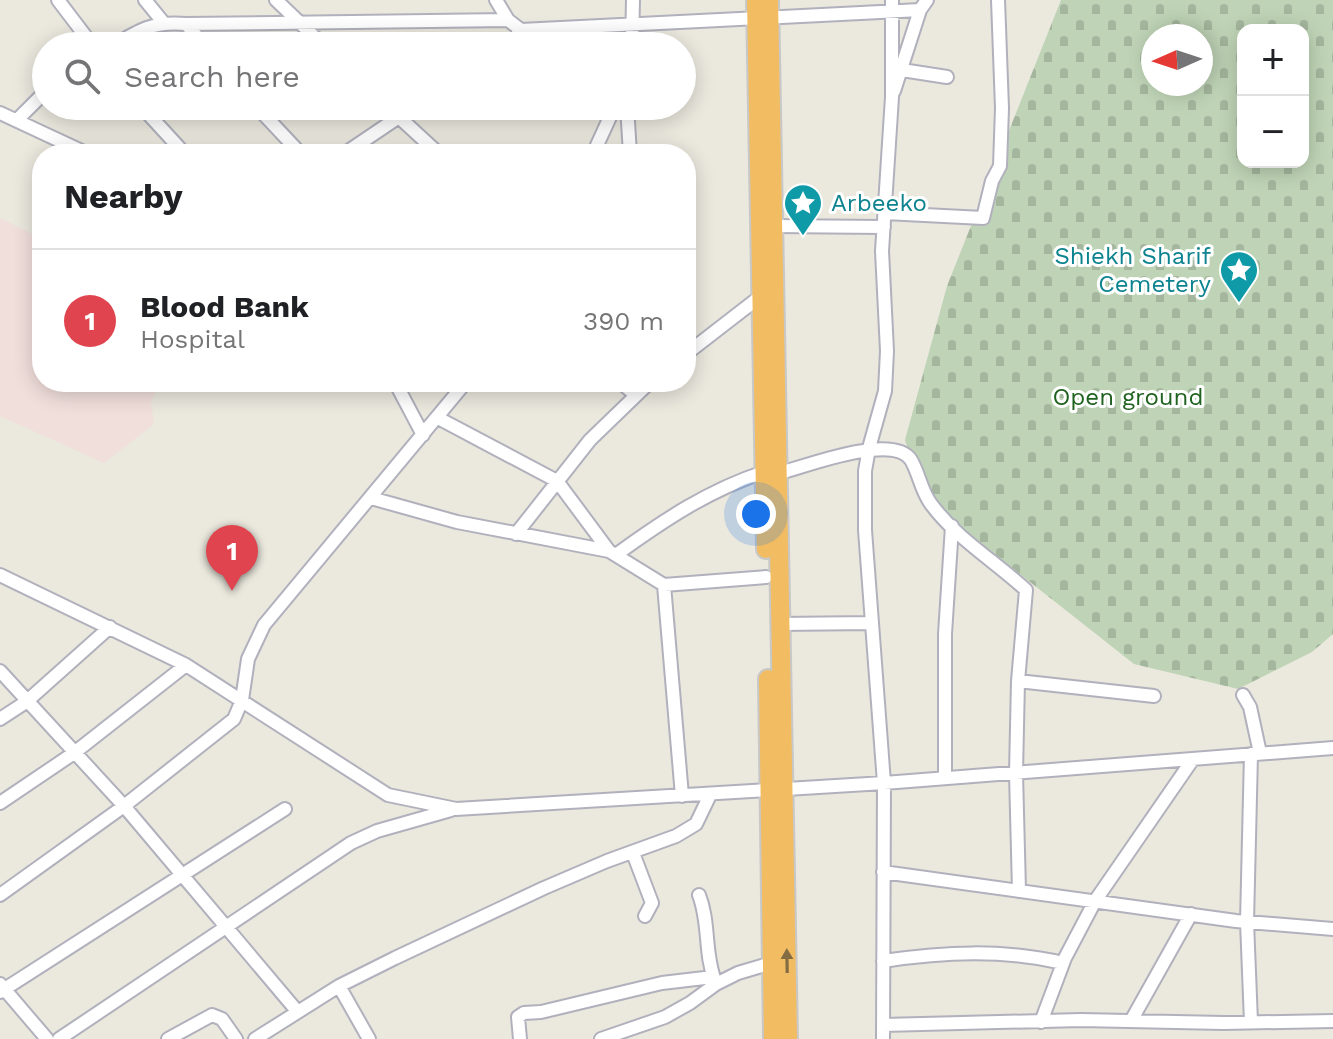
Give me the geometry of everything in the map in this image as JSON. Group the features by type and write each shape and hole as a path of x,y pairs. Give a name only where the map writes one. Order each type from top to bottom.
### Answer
{"highway":[{"path":"763,9 773,226 768,291"},
{"path":"763,9 771,473 779,624 773,1039"},
{"path":"771,473 766,577 788,1039"}],"street":[{"path":"58,0 82,32"},
{"path":"145,0 163,22"},
{"path":"276,0 309,32"},
{"path":"496,0 508,20 521,30 632,24 763,9 924,5 892,97"},
{"path":"632,32 633,0"},
{"path":"773,226 983,218 992,181 1000,166 1002,108 998,0"},
{"path":"883,1039 884,783 865,530 865,471 885,391 887,351 882,251 892,97 892,5"},
{"path":"135,32 163,22 508,20"},
{"path":"186,24 193,32"},
{"path":"902,70 947,77"},
{"path":"17,120 32,105"},
{"path":"0,113 67,144"},
{"path":"154,120 176,144"},
{"path":"269,120 292,144"},
{"path":"359,144 395,120"},
{"path":"402,120 428,144"},
{"path":"598,144 609,120"},
{"path":"628,120 629,144"},
{"path":"696,346 768,291"},
{"path":"400,392 423,435"},
{"path":"0,895 124,806 234,719 242,700 248,659 264,625 458,392"},
{"path":"632,392 636,395"},
{"path":"516,534 590,440 639,392"},
{"path":"438,418 557,481 613,553 664,585 766,577"},
{"path":"371,498 457,522 613,553 663,520 736,481 869,448 900,451 910,457 930,503 1026,590 1018,681 1016,773 1019,891"},
{"path":"945,778 945,634 952,526"},
{"path":"0,575 186,665 388,795 456,809"},
{"path":"664,585 682,796"},
{"path":"779,624 872,623"},
{"path":"0,719 26,702 110,627"},
{"path":"0,803 74,753 186,665"},
{"path":"0,671 124,806 297,1011"},
{"path":"1018,681 1154,696"},
{"path":"1243,695 1250,707 1255,754 1247,922 1251,1022"},
{"path":"59,1039 351,843 377,831 456,809 884,783 1333,748"},
{"path":"1041,1022 1063,963 1095,901 1193,759"},
{"path":"255,1039 339,986 544,888 676,836 696,824 710,795"},
{"path":"47,1039 2,988 285,809"},
{"path":"633,853 652,903 645,916"},
{"path":"883,872 1247,922 1333,929"},
{"path":"699,895 706,912 709,963 714,980"},
{"path":"1131,1021 1191,914"},
{"path":"883,961 934,954 1000,953 1063,963"},
{"path":"520,1039 517,1023 518,1017 524,1013 541,1012 662,983 714,980 772,963"},
{"path":"601,1039 665,1017 690,1003 714,980"},
{"path":"339,986 369,1039"},
{"path":"168,1039 212,1015 222,1019 236,1039"},
{"path":"883,1025 1333,1021"}],"shaded area":[{"path":"0,218 32,234 32,392 156,392 151,402 154,424 104,463 0,416"}],"green space":[{"name":"Open ground","path":"1061,0 1333,0 1333,634 1312,652 1238,689 1134,664 922,497 905,440 947,286"}],"place":[{"name":"Arbeeko","path":"803,237"},
{"name":"Shiekh Sharif Cemetery","path":"1239,304"},
{"name":"Blood Bank","path":"232,591"}]}
